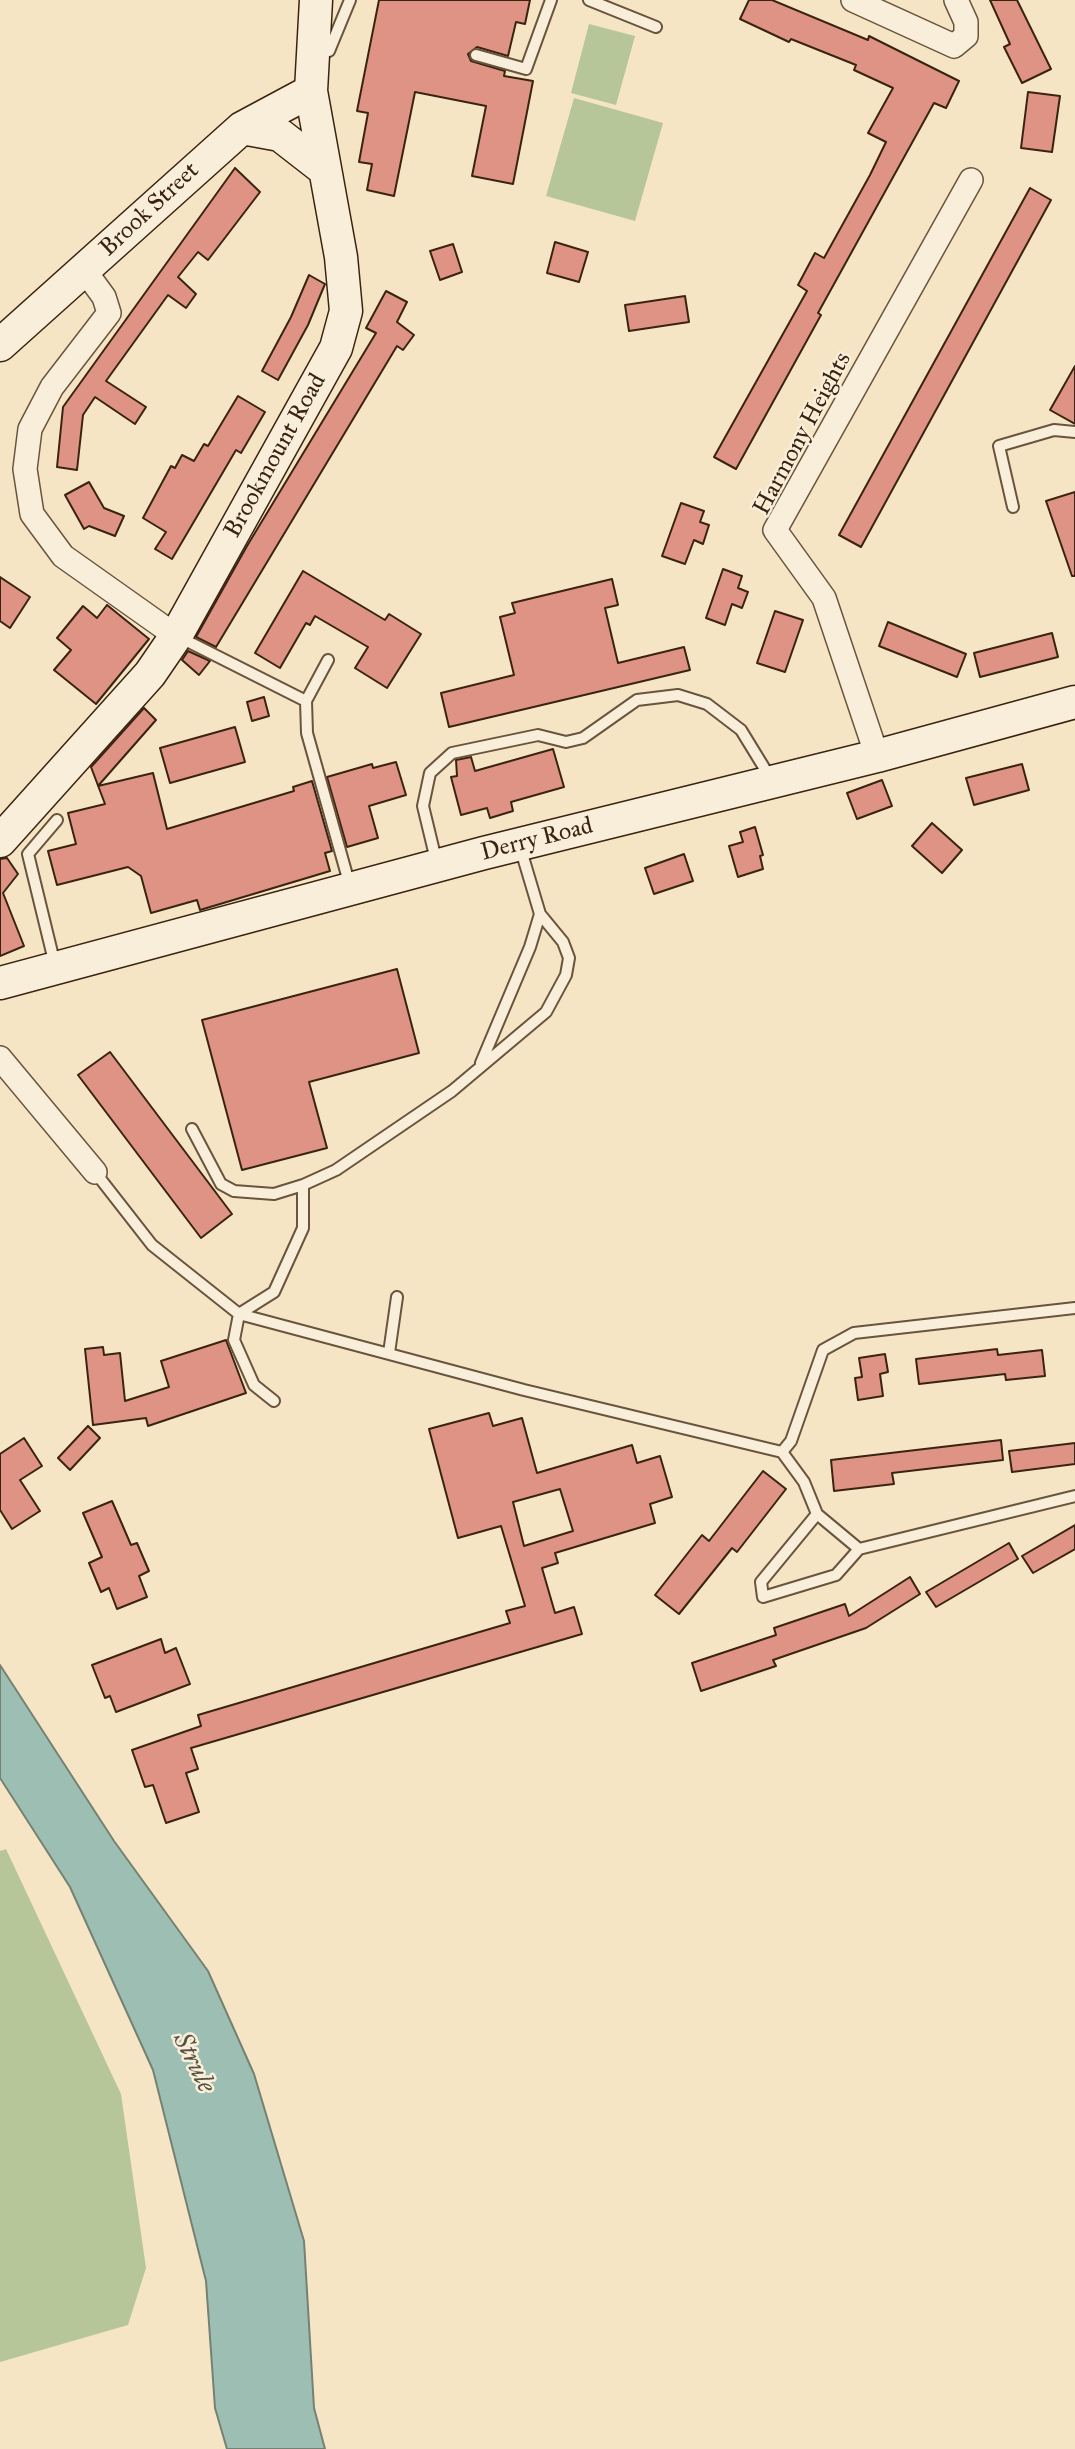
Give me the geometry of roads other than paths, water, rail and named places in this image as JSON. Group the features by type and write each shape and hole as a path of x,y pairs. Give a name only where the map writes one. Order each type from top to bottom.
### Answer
{"street":[{"name":"Brookmount Road","path":"0,841 150,674 176,636 336,348 346,311 341,257 311,91 316,0"},
{"path":"853,0 954,46 966,36 966,22 957,0"},
{"name":"Brook Street","path":"0,345 85,271 167,192 242,128 311,91"},
{"path":"242,128 279,135 325,170"},
{"name":"Harmony Heights","path":"877,756 824,598 775,530 971,180"},
{"path":"85,271 104,297 109,313 52,387 30,429 24,469 32,514 63,556 176,636"},
{"name":"Derry Road","path":"0,983 437,865 877,756 1075,702"},
{"path":"0,1058 95,1172"}],"lane":[{"path":"313,56 329,51 351,0"},
{"path":"476,55 526,69 551,0"},
{"path":"589,0 656,27"},
{"path":"1013,507 999,446 1054,430 1075,432"},
{"path":"176,636 306,701"},
{"path":"328,660 306,701 307,733 351,889"},
{"path":"437,865 423,806 430,773 452,753 538,735 566,742 583,738 638,701 678,695 707,704 741,730 773,782"},
{"path":"55,968 28,854 57,820"},
{"path":"192,1129 221,1184 234,1191 274,1194 303,1185 336,1170 452,1091 546,1012 566,975 569,958 563,942 540,914 520,844"},
{"path":"480,1066 530,947 540,914"},
{"path":"490,1040 508,1043"},
{"path":"95,1172 152,1245 239,1314 524,1390 782,1451 804,1482 817,1514 859,1549"},
{"path":"274,1401 254,1385 234,1340 239,1314 274,1292 303,1228 303,1185"},
{"path":"388,1353 397,1297"},
{"path":"782,1451 791,1441 823,1350 854,1333 1075,1308"},
{"path":"817,1514 761,1582 763,1597 836,1575 859,1549 1075,1496"}],"water":[{"name":"Strule","path":"0,1665 114,1841 208,1971 254,2074 304,2241 314,2408 325,2449 227,2449 215,2408 206,2281 153,2070 70,1887 0,1778"}]}
